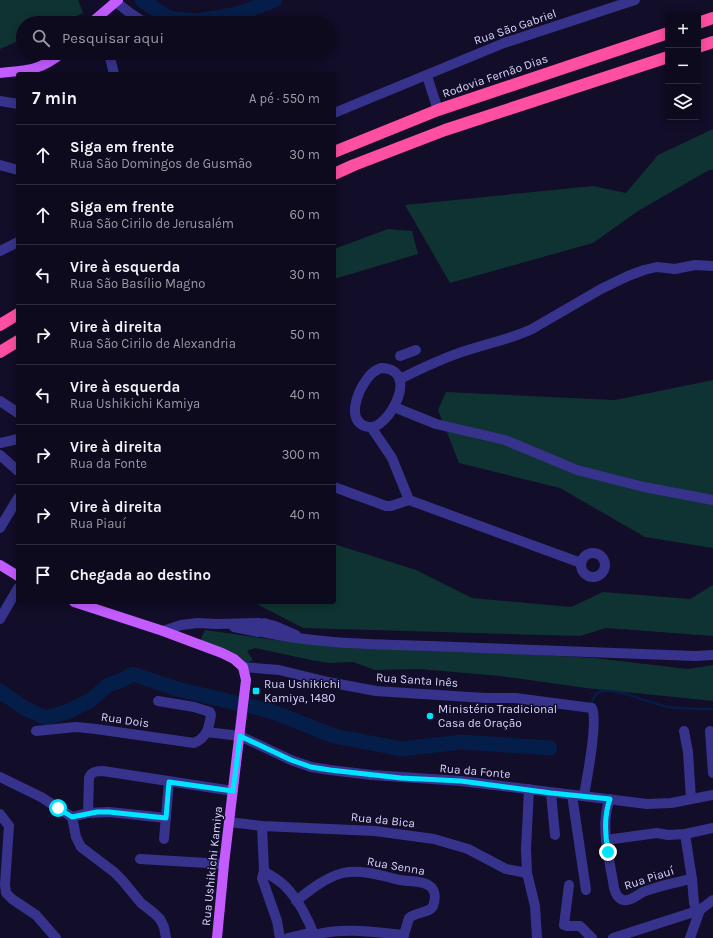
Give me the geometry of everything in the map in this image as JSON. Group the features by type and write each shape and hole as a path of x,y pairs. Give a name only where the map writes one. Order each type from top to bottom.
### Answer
{"highway":[{"path":"701,22 713,18"},
{"name":"Rodovia Fernão Dias","path":"336,151 438,110 665,34"},
{"path":"701,46 713,42"},
{"path":"336,173 445,130 665,58"},
{"path":"0,325 16,315"},
{"path":"0,352 16,342"}],"main road":[{"path":"104,16 117,1"},
{"path":"0,72 35,69 54,60"},
{"path":"0,565 16,575"},
{"path":"80,604 163,631 222,653 234,659 242,668"},
{"name":"Rua Ushikichi Kamiya","path":"217,938 224,864 246,680 242,668"}],"street":[{"name":"Rua São Gabriel","path":"336,112 504,44 634,0"},
{"path":"117,1 134,16"},
{"path":"111,60 114,72"},
{"path":"427,76 438,110"},
{"path":"0,101 16,104"},
{"path":"0,165 16,169"},
{"path":"1,249 16,243"},
{"path":"400,379 427,366 467,350 526,332 601,289 644,270 657,267 675,269 695,265 713,266"},
{"path":"400,356 416,350"},
{"path":"372,427 384,420 394,407 400,387 400,379 397,373 390,368 382,368 374,371 367,378 355,401 354,409 356,418 361,424 372,427 392,458 409,500"},
{"path":"0,401 16,412"},
{"path":"394,407 436,424 505,440 577,470 644,487 713,500"},
{"path":"0,443 16,439"},
{"path":"0,455 16,469"},
{"path":"336,488 386,506 391,506 409,500 582,563"},
{"path":"0,528 16,501"},
{"path":"0,619 16,591"},
{"path":"177,636 185,629 198,623"},
{"path":"163,631 181,625 198,623 278,627 301,638 332,642 549,652 695,656 713,655"},
{"name":"Rua Santa Inês","path":"242,668 279,670 328,682 376,691 485,698 515,698 592,708 594,713 593,725 589,767 584,796"},
{"path":"158,701 194,707 210,712 211,715 207,732"},
{"name":"Rua Dois","path":"36,731 76,727 194,742 198,741 207,732"},
{"path":"684,731 688,752 690,799"},
{"path":"710,731 713,773"},
{"name":"Rua da Fonte","path":"207,732 240,736 291,760 311,767 330,770 401,778 461,781 647,804 671,803 713,795"},
{"path":"88,813 89,778 92,773 96,772 103,771 233,791"},
{"path":"0,777 41,798 72,817 88,813 109,812 166,818"},
{"path":"164,839 169,782"},
{"path":"529,789 526,849 527,873 535,906 537,938"},
{"path":"551,793 555,835"},
{"path":"572,795 586,890"},
{"name":"Rua Piauí","path":"610,799 606,840 614,888 620,899 629,899 645,891 692,879"},
{"path":"0,814 5,825 6,893 12,899 36,915 56,938"},
{"path":"72,817 76,837 81,847 122,880 141,903 160,919 164,927 166,938"},
{"name":"Rua da Bica","path":"229,822 262,826 375,831 434,839 468,850 506,869 527,873"},
{"path":"262,826 263,880 277,921 280,938"},
{"path":"606,840 657,833 668,835 685,834 713,828"},
{"path":"685,834 692,879 694,904 698,910 690,938"},
{"path":"140,859 224,864"},
{"path":"264,871 286,887 296,901 314,935"},
{"name":"Rua Senna","path":"296,901 336,875 350,872 378,874 423,883 429,886 435,893 434,905 428,910 417,913 409,918 404,937"},
{"path":"569,885 564,925 580,926 592,938"},
{"path":"613,938 698,910 713,900"},
{"path":"288,938 344,930 404,937"}],"green space":[{"path":"0,0 78,0 83,13 76,16 16,16 16,42 0,49"},
{"path":"713,129 713,170 709,170 638,211 593,243 450,283 405,205 593,186 626,193 658,155"},
{"path":"388,229 412,231 418,254 336,278 336,248"},
{"path":"713,380 713,548 645,537 560,488 459,463 438,410 446,392 615,400"},
{"path":"336,545 416,570 472,598 571,607 603,592 690,599 713,585 713,636 606,628 580,636 303,628 257,604 336,604"},
{"path":"205,630 282,641 352,643 594,658 688,669 713,665 713,701 586,688 500,676 419,669 375,670 353,662 329,663 255,648 247,651 253,660 244,664 200,641"}],"waterway":[{"path":"142,0 165,16"},
{"path":"226,16 238,14 275,0"},
{"path":"0,691 24,708 46,718 69,711 91,700 108,685 133,674 177,689 236,703"},
{"path":"590,705 597,693 606,691 624,694 662,706 685,709 713,709"},
{"path":"251,706 273,712 334,736 402,749 461,742 550,748"}],"place":[{"name":"Rua Ushikichi Kamiya, 1480","path":"256,691"},
{"name":"Ministério Tradicional Casa de Oração","path":"430,716"}],"route":[{"path":"58,808 72,817 88,813 109,812 166,818 169,782 233,791 240,736 282,757 311,767 401,778 461,781 610,799 606,823 608,852"}]}
